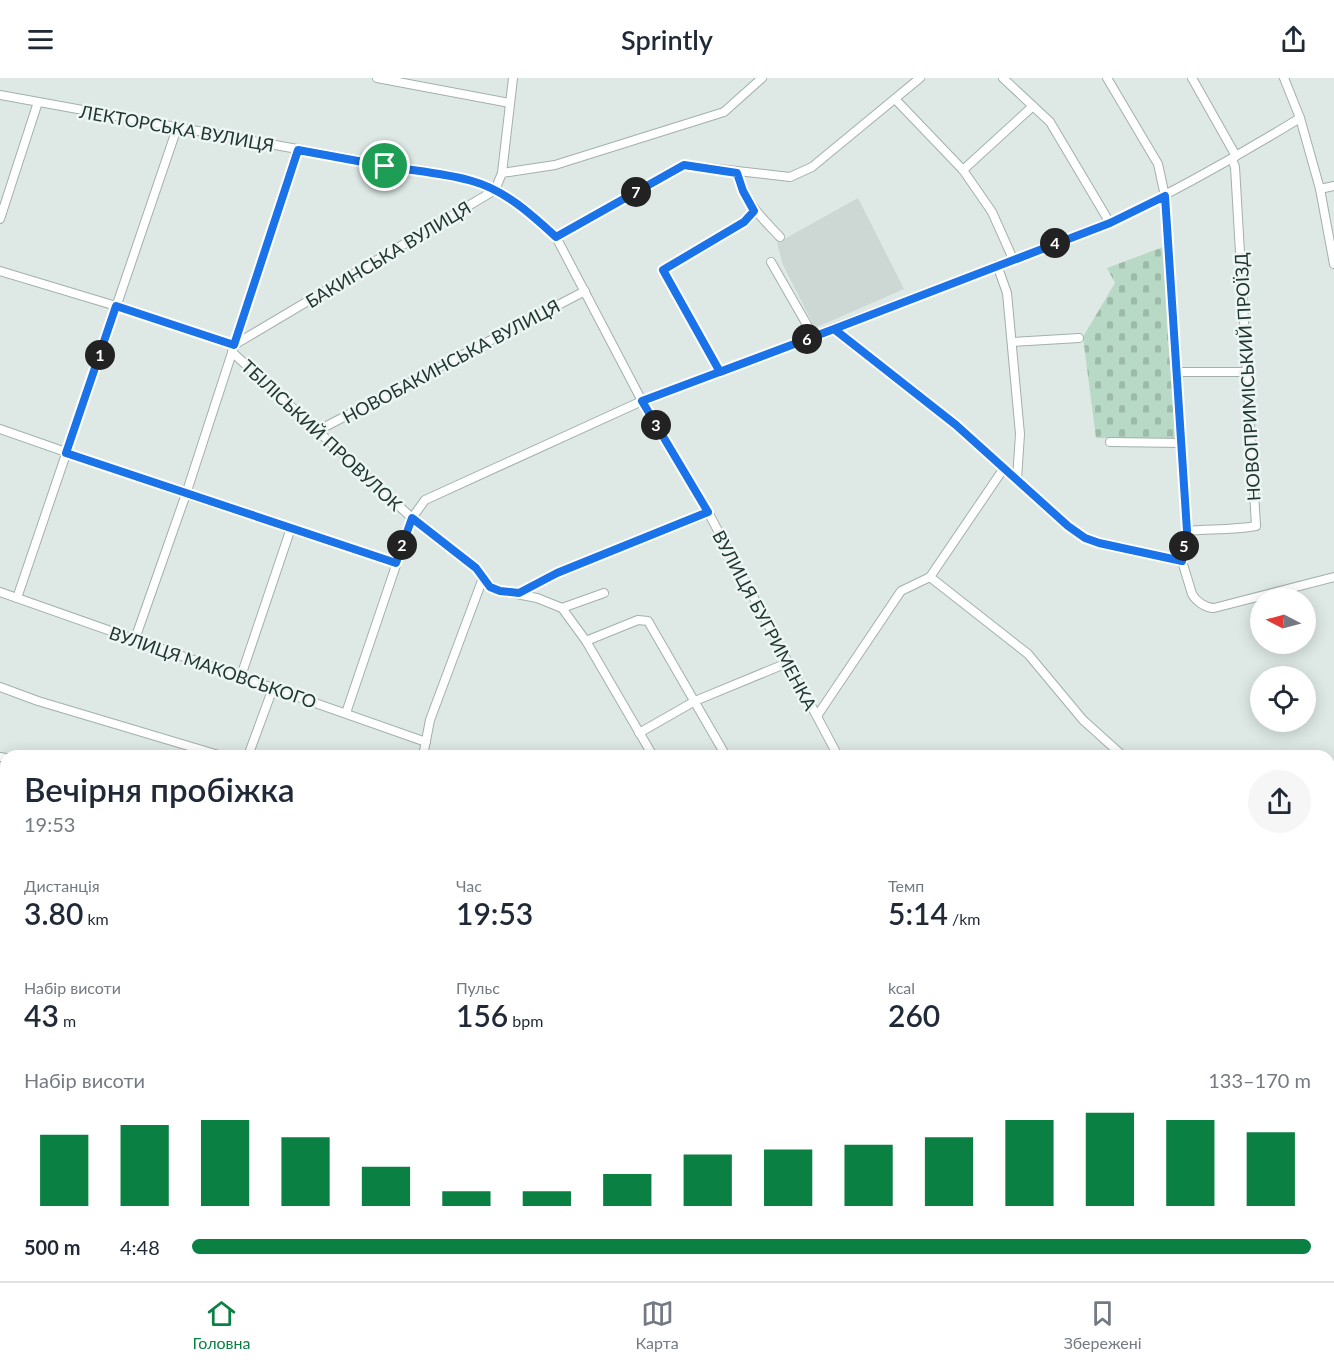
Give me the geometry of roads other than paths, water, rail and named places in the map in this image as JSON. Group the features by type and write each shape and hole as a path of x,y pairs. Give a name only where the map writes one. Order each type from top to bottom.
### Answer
{"street":[{"path":"377,78 510,103"},
{"path":"495,190 502,172 513,78"},
{"path":"502,172 555,165 724,112 762,78"},
{"path":"556,237 684,165 737,173 790,177 812,167 920,78"},
{"path":"1003,78 1050,122 1110,223"},
{"path":"1107,78 1158,164 1165,196 1187,531 1182,561 1191,594 1208,608 1214,608 1334,577"},
{"path":"1192,78 1234,158"},
{"path":"1284,78 1300,118 1320,189 1334,264"},
{"name":"ЛЕКТОРСЬКА ВУЛИЦЯ","path":"0,95 473,181 495,190"},
{"path":"895,99 963,170 992,212 1013,259"},
{"path":"0,219 38,102"},
{"path":"963,170 1033,106"},
{"path":"346,713 412,518 425,500 642,401 1110,223 1234,158 1300,118"},
{"path":"17,598 177,128"},
{"path":"135,639 186,494 298,150"},
{"name":"НОВОПРИМІСЬКИЙ ПРОЇЗД","path":"1187,531 1256,526 1234,158"},
{"path":"737,173 743,191 754,211 780,237"},
{"path":"1320,189 1334,186"},
{"name":"ВУЛИЦЯ БУГРИМЕНКА","path":"495,190 526,210 556,237 642,401 708,512 835,750"},
{"name":"БАКИНСЬКА ВУЛИЦЯ","path":"233,349 495,190"},
{"path":"720,372 663,270 744,222 754,211"},
{"path":"771,262 814,337"},
{"path":"998,265 1007,293 1012,342 1020,434 1017,479"},
{"path":"0,271 116,306 233,349"},
{"name":"НОВОБАКИНСЬКА ВУЛИЦЯ","path":"317,431 585,291"},
{"path":"834,329 956,425 1068,526 1085,538 1182,561"},
{"path":"1012,342 1079,338"},
{"name":"ТБІЛІСЬКИЙ ПРОВУЛОК","path":"233,349 317,431 412,518 476,568 490,587 500,591 519,593 562,608"},
{"path":"1176,372 1247,372"},
{"path":"0,429 186,494 396,563"},
{"path":"1110,442 1182,443"},
{"path":"817,716 901,591 930,577 1004,468"},
{"path":"519,593 557,573 708,512"},
{"path":"241,676 291,528"},
{"path":"930,577 1028,654 1083,720 1116,750"},
{"path":"424,750 430,720 483,578"},
{"name":"ВУЛИЦЯ МАКОВСЬКОГО","path":"0,592 426,742"},
{"path":"604,593 562,608 586,641 649,750"},
{"path":"586,641 638,620 648,621 723,750"},
{"path":"639,733 694,701 787,663"},
{"path":"0,687 38,701 202,750"},
{"path":"250,750 273,688"}]}
